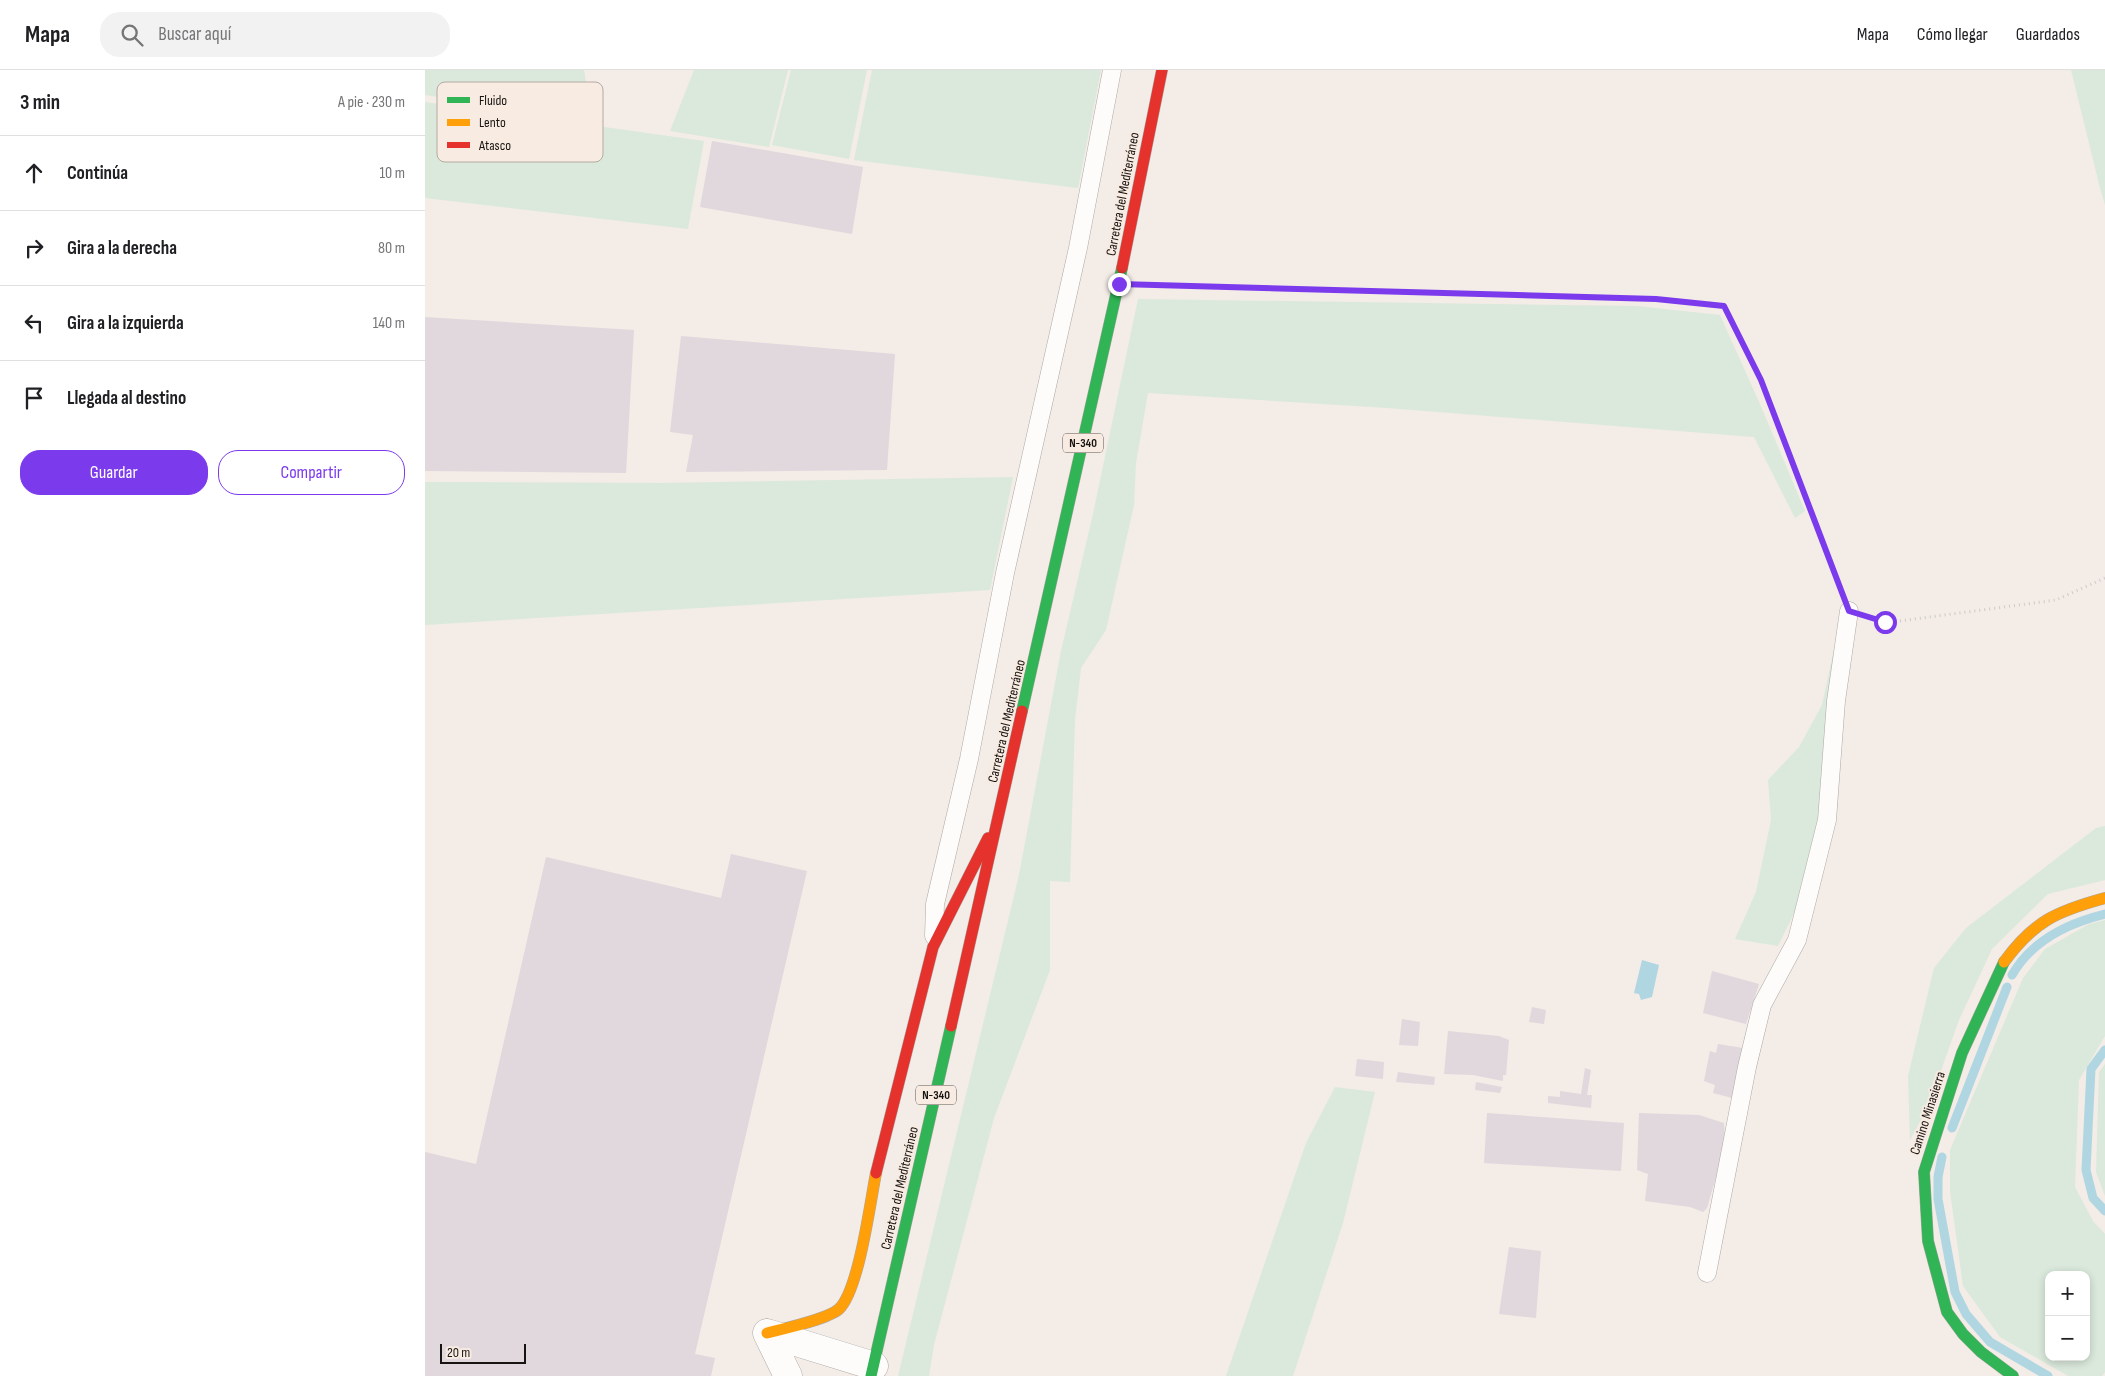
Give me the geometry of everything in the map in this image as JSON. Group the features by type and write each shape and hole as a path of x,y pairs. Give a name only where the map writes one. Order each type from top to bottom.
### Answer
{"main road":[{"name":"Carretera del Mediterráneo","path":"872,1371 1119,284 1162,70"},
{"path":"767,1333 814,1320 839,1309 853,1283 881,1154 933,947 1000,814"},
{"name":"Camino Minasierra","path":"2013,1376 1981,1352 1963,1334 1947,1312 1928,1241 1924,1172 1962,1053 2002,965 2017,943 2052,916 2075,906 2105,898"}],"street":[{"path":"767,1333 872,1371"},
{"path":"767,1333 788,1376"}],"lane":[{"path":"933,947 935,904 969,759 1005,573 1078,248 1112,70"},
{"path":"1707,1273 1747,1067 1762,1005 1797,940 1827,820 1836,701 1849,611"}],"path":[{"path":"1119,284 1656,299 1724,306 1761,380 1849,611 1885,622 2056,600 2105,578"}],"green space":[{"path":"425,70 584,70 586,82 437,82 437,97 425,95"},
{"path":"694,70 788,70 769,147 670,131"},
{"path":"791,70 867,70 849,159 772,145"},
{"path":"872,70 1101,70 1078,188 854,160"},
{"path":"2071,70 2105,70 2105,205 2100,188"},
{"path":"425,102 437,104 437,162 603,162 603,127 704,141 688,229 425,198"},
{"path":"1138,299 1637,306 1720,315 1805,511 1795,518 1754,437 1387,408 1148,393 1136,463 1134,505 1106,630 1081,668 1075,720 1070,882 1050,881 1050,970 994,1118 934,1345 929,1376 898,1376 1019,875 1061,651 1093,514"},
{"path":"1013,477 990,590 425,625 425,482 660,483"},
{"path":"1835,645 1824,778 1806,877 1796,908 1778,946 1735,939 1756,892 1771,820 1768,780 1799,747 1822,705"},
{"path":"2105,826 2105,880 2048,894 1992,949 1959,1020 1928,1107 1910,1140 1908,1076 1934,968 1966,928 2096,828"},
{"path":"2105,920 2105,1036 2079,1080 2075,1187 2093,1221 2105,1234 2105,1372 2102,1376 2068,1376 2000,1337 1963,1286 1950,1191 1950,1150 2023,978 2045,949 2089,924"},
{"path":"2105,1064 2105,1196 2096,1172 2099,1072"},
{"path":"1335,1087 1375,1092 1343,1223 1293,1376 1226,1376 1306,1143"}],"water":[{"path":"1642,960 1659,965 1652,997 1641,1000 1639,994 1634,993"}],"building":[{"path":"712,141 863,167 852,234 700,207"},
{"path":"425,317 634,330 626,473 425,471"},
{"path":"681,336 895,354 887,470 686,472 693,435 670,432"},
{"path":"731,854 807,871 695,1354 715,1358 711,1376 425,1376 425,1152 476,1164 546,857 721,898"},
{"path":"1712,971 1759,984 1746,1024 1703,1013"},
{"path":"1532,1007 1546,1010 1544,1024 1529,1022"},
{"path":"1402,1019 1420,1022 1418,1046 1399,1045"},
{"path":"1448,1031 1499,1036 1509,1040 1506,1075 1503,1075 1503,1081 1473,1075 1444,1074"},
{"path":"1718,1044 1743,1048 1732,1098 1713,1093 1715,1085 1704,1081 1710,1051 1716,1053"},
{"path":"1357,1059 1384,1062 1383,1079 1355,1076"},
{"path":"1585,1068 1591,1070 1587,1095 1592,1095 1591,1108 1548,1103 1548,1096 1560,1097 1560,1091 1581,1094"},
{"path":"1398,1072 1435,1077 1434,1085 1396,1082"},
{"path":"1476,1082 1502,1087 1500,1093 1475,1090"},
{"path":"1487,1113 1624,1123 1621,1171 1484,1163"},
{"path":"1639,1113 1699,1115 1724,1123 1725,1140 1722,1156 1707,1208 1703,1212 1690,1207 1645,1201 1648,1174 1637,1170"},
{"path":"1509,1247 1541,1251 1536,1318 1499,1314"}],"waterway":[{"path":"2012,975 2030,952 2052,935 2078,922 2105,914"},
{"path":"1952,1128 2007,987"},
{"path":"2105,1050 2091,1069 2086,1170 2093,1198 2105,1211"},
{"path":"1942,1157 1938,1177 1938,1199 1955,1292 1966,1314 1990,1342 2048,1376"}],"traffic: fast":[{"path":"1022,711 1122,268"},
{"path":"2004,962 1962,1053 1924,1172 1928,1241 1947,1312 1963,1334 1981,1352 2013,1376"},
{"path":"871,1376 951,1026"}],"traffic: slow":[{"path":"2004,962 2036,927 2048,919 2073,908 2105,898"},
{"path":"767,1333 833,1313 839,1309 846,1299 858,1266 876,1173"}],"traffic: jam":[{"path":"1122,268 1162,70"},
{"path":"951,1026 1022,711"},
{"path":"876,1173 933,947 988,838"}],"route":[{"path":"1119,284 1656,299 1724,306 1761,380 1849,611 1885,622"}]}
